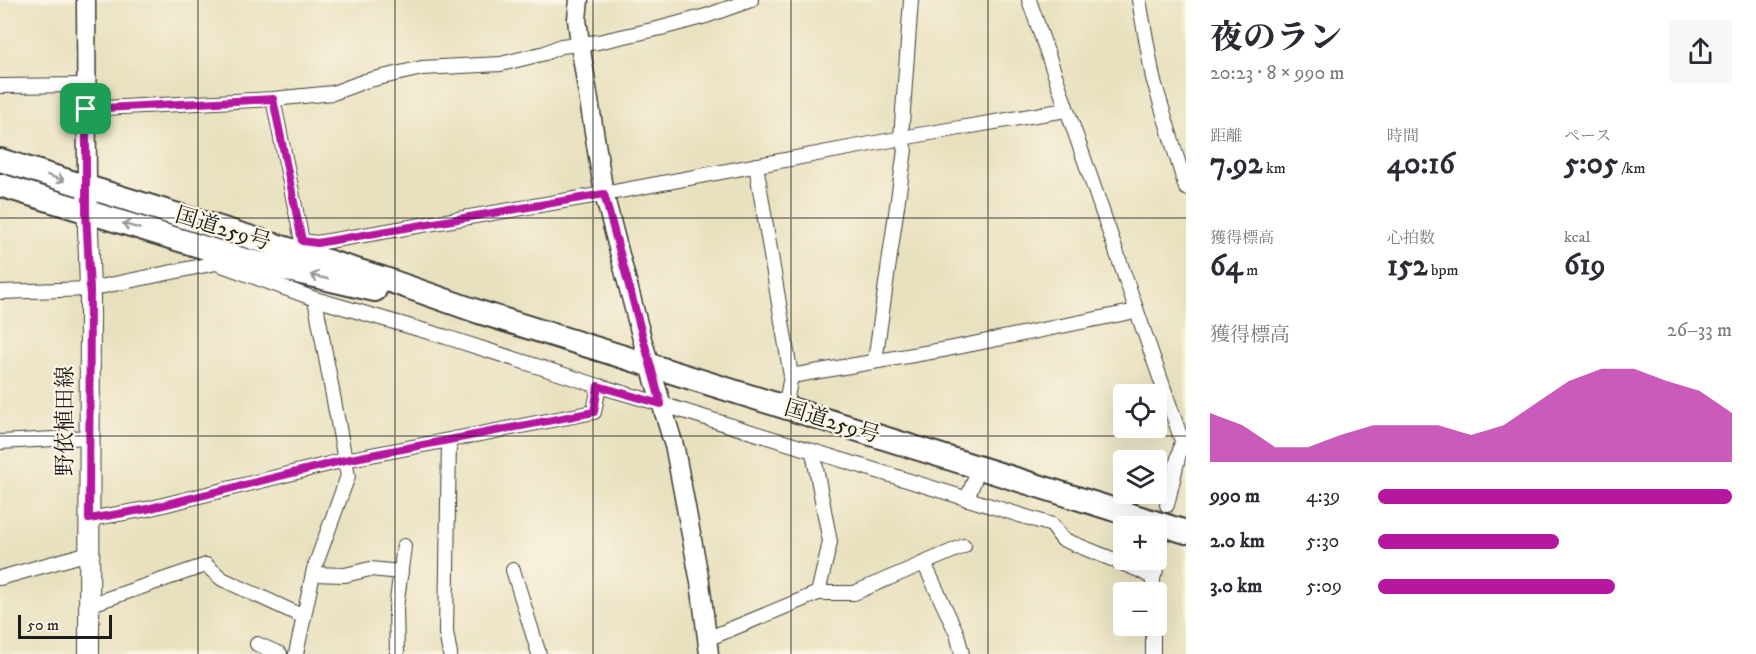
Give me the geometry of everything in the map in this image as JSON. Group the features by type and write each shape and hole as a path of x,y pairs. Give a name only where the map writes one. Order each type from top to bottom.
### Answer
{"highway":[{"name":"国道259号","path":"0,160 371,275 650,366 1186,532"},
{"name":"国道259号","path":"0,184 245,260 479,312"}],"main road":[{"name":"野依植田線","path":"87,188 90,289 89,654"}],"street":[{"path":"86,0 87,188"},
{"path":"579,0 577,19 580,44 604,194 650,366 675,449 700,582 708,646 818,593 854,593 964,546"},
{"path":"86,109 273,99 333,93 365,81 422,68 501,64 545,53 561,46 661,28 751,0"},
{"path":"875,361 903,174 905,150 901,138 911,0"},
{"path":"1029,0 1136,311 1184,440 1167,505"},
{"path":"1139,0 1153,78 1186,188"},
{"path":"0,86 86,85"},
{"path":"273,99 302,241 317,243 604,194 901,138 1066,110"},
{"path":"756,165 790,376 785,408"},
{"path":"0,292 90,289 216,263 315,299 446,337 1052,525 1062,539 1138,570 1150,582"},
{"path":"296,654 313,574 348,476 315,299"},
{"path":"790,376 948,349 1136,311"},
{"path":"89,519 147,509 345,460 594,412 598,386"},
{"path":"0,442 89,437"},
{"path":"448,441 446,632 450,654"},
{"path":"813,452 830,542 818,593"},
{"path":"967,499 979,468"},
{"path":"397,654 396,608 404,546"},
{"path":"0,578 89,553"},
{"path":"924,563 957,634 962,654"},
{"path":"89,605 206,565 222,579 304,617"},
{"path":"313,574 345,575 370,569 401,572"},
{"path":"513,570 538,654"},
{"path":"1153,636 1153,654"},
{"path":"256,644 280,654"}],"tunnel":[{"path":"1165,516 1167,505"}],"route":[{"path":"273,99 302,241 317,243 604,194 661,404 598,386 594,412 345,460 147,509 89,519 90,289 86,212 86,109 273,99"}]}
